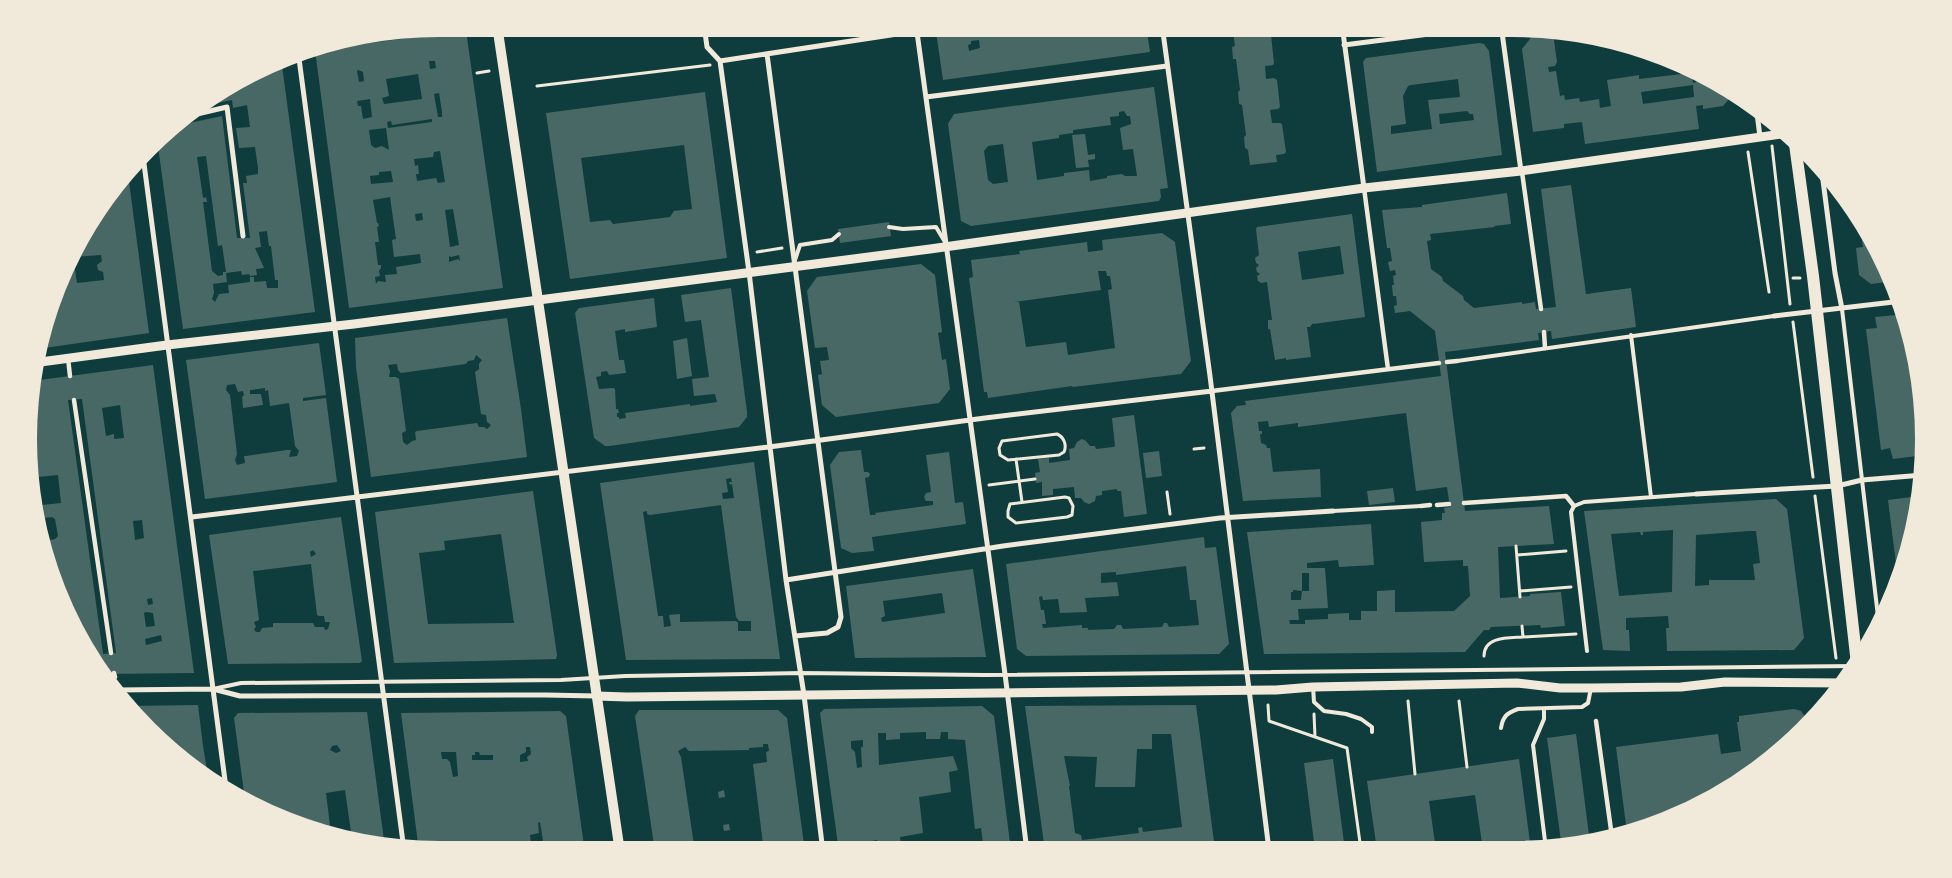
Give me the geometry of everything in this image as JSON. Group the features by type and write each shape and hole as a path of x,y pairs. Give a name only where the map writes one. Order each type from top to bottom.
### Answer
{"main road":[{"path":"497,34 619,844"},
{"path":"1795,148 1817,312 1855,656"}],"street":[{"path":"705,34 707,47 720,63 786,580 804,695 822,844"},
{"path":"720,63 882,34"},
{"path":"918,34 1005,674 1026,844"},
{"path":"1163,34 1212,391 1269,844"},
{"path":"1343,34 1388,369"},
{"path":"1344,45 1430,34"},
{"path":"1501,34 1541,309"},
{"path":"767,54 841,617 838,627 828,633 795,636"},
{"path":"299,59 403,842"},
{"path":"926,97 1167,66"},
{"path":"196,114 228,107 243,236"},
{"path":"1757,115 1760,137"},
{"path":"42,362 335,326 795,266 1364,188 1522,171 1780,134"},
{"path":"144,161 167,345 192,517 225,783"},
{"path":"1823,177 1835,273 1842,309"},
{"path":"1774,316 1894,302"},
{"path":"1544,332 1545,348"},
{"path":"68,358 70,376"},
{"path":"1447,362 1457,361"},
{"path":"192,517 1439,363"},
{"path":"74,400 111,653"},
{"path":"1696,494 1837,486 1862,480 1916,476"},
{"path":"1464,503 1566,496 1574,506"},
{"path":"1437,505 1449,504"},
{"path":"1421,506 1430,505"},
{"path":"786,580 987,548 1227,518 1333,511"},
{"path":"120,690 213,689 240,696 596,696 1276,690 1313,687 1517,683 1560,688 1591,688 1681,687 1725,682 1837,683"},
{"path":"1596,721 1611,832"}],"lane":[{"path":"889,227 903,229 936,227 947,246"},
{"path":"795,266 800,245 832,240 839,234"},
{"path":"1842,309 1878,614"},
{"path":"1457,361 1774,316"},
{"path":"1631,335 1651,497"},
{"path":"1587,651 1570,512 1574,506 1584,502 1696,494"},
{"path":"1333,511 1421,506"},
{"path":"213,689 241,683 561,680 641,675 1005,674 1849,665"},
{"path":"1313,687 1314,702 1324,711 1346,714 1361,719 1372,727 1372,732"},
{"path":"1501,728 1502,720 1509,712 1526,708 1582,707 1588,703 1591,688"},
{"path":"1544,709 1544,719 1533,745 1545,843"}],"path":[{"path":"537,86 720,63"},
{"path":"477,73 489,71"},
{"path":"1771,135 1836,657"},
{"path":"1746,145 1769,292"},
{"path":"757,252 782,248"},
{"path":"1793,278 1801,278"},
{"path":"1057,434 1064,439 1066,448 1059,454 1016,459 1008,460 1000,455 1002,441 1057,434"},
{"path":"1194,449 1204,448"},
{"path":"1016,459 1022,502"},
{"path":"979,486 1035,479"},
{"path":"1167,492 1170,511"},
{"path":"1065,497 1072,502 1074,511 1068,517 1016,523 1008,517 1008,508 1010,504 1022,502 1065,497"},
{"path":"1516,546 1520,597"},
{"path":"1517,554 1575,551"},
{"path":"1520,590 1579,586"},
{"path":"1522,626 1523,637"},
{"path":"1484,656 1484,651 1490,643 1498,639 1585,634"},
{"path":"1408,701 1415,774"},
{"path":"1459,701 1467,767"},
{"path":"1268,705 1269,722 1347,748 1360,844"},
{"path":"1309,708 1314,712 1314,737"}],"building":[{"path":"442,34 466,34 503,288 349,308 315,53 338,47","holes":["429,61 435,61 436,68 430,69","357,71 363,72 364,81 359,82","418,74 422,99 384,104 382,98 389,96 386,79","439,93 442,117 438,117 434,94","370,99 372,117 363,119 361,106 358,106 357,101","432,119 432,122 388,128 387,122 391,121 392,125","386,128 389,150 382,146 375,148 371,145 369,130","440,151 445,182 438,183 436,178 417,181 416,174 419,174 418,165 415,166 414,159 433,157 434,152","391,171 393,182 371,184 370,176 379,175 379,172","390,197 396,239 392,240 394,257 420,254 421,263 396,267 397,274 385,275 386,282 378,281 376,284 375,277 380,276 381,265 378,265 375,242 379,242 377,227 379,226 373,200","453,209 459,245 450,247 445,210","422,213 423,220 416,221 415,214","459,255 460,261 458,259 449,262 449,256"]},
{"path":"936,34 1147,34 1150,52 943,80","holes":["979,40 980,48 969,51 968,45 971,44 971,41"]},
{"path":"1233,34 1271,35 1274,63 1273,65 1265,66 1266,79 1274,78 1277,80 1280,107 1270,110 1272,123 1282,124 1286,152 1276,155 1277,162 1250,165 1248,150 1245,148 1244,137 1246,135 1242,105 1239,104 1238,92 1240,90 1236,59 1233,59 1232,47 1235,46"},
{"path":"1533,35 1553,36 1557,62 1555,66 1548,67 1549,72 1556,71 1560,96 1564,95 1565,100 1579,98 1580,102 1599,99 1600,108 1611,106 1607,80 1639,75 1639,79 1687,74 1692,76 1693,83 1701,80 1731,97 1723,106 1703,109 1703,105 1696,106 1699,129 1585,144 1582,122 1564,124 1564,128 1533,132 1522,49","holes":["1693,85 1694,97 1643,104 1641,92"]},
{"path":"1479,43 1484,44 1489,51 1502,155 1377,172 1363,62 1366,58","holes":["1458,79 1460,97 1428,100 1432,129 1391,134 1391,126 1406,124 1403,96 1408,86","1467,111 1473,114 1474,120 1440,124 1439,114"]},
{"path":"282,66 315,312 183,329 158,147 183,124 222,116 237,238 250,238 243,183 247,183 246,176 258,174 258,168 255,147 239,148 236,128 250,127 247,105 233,108 232,100 210,104 236,88","holes":["206,156 218,246 222,245 226,272 218,276 212,271 203,202 207,202 206,197 203,198 197,157","267,231 269,246 271,246 275,280 278,280 278,288 267,288 266,281 254,282 254,277 250,277 250,282 228,285 229,293 219,294 215,302 212,299 214,293 213,284 227,282 226,273 241,271 242,275 249,274 250,276 257,275 256,269 264,268 255,248 261,247 259,232"]},
{"path":"1154,87 1168,188 1160,189 1161,197 1159,201 971,226 961,221 948,124 954,114","holes":["1124,111 1127,116 1130,116 1131,124 1120,128 1123,150 1133,149 1137,176 1125,176 1122,174 1090,181 1089,170 1064,173 1064,176 1037,180 1032,142 1059,138 1059,135 1073,133 1073,130 1111,125 1110,117 1119,116 1119,112","1003,144 1008,182 993,184 988,180 984,151 988,146"]},
{"path":"705,92 727,258 570,279 546,113","holes":["684,145 692,209 674,211 670,217 613,224 610,220 590,222 581,158"]},
{"path":"1085,134 1088,155 1095,154 1095,159 1088,160 1089,167 1076,168 1072,135"},
{"path":"129,178 149,333 45,348 55,309 74,264 77,283 104,280 103,272 98,270 97,265 102,261 101,255 78,257 102,214"},
{"path":"1571,185 1586,294 1631,288 1636,327 1552,339 1551,331 1538,333 1539,340 1445,352 1465,511 1549,506 1554,544 1498,547 1500,598 1561,592 1565,626 1541,628 1540,625 1491,627 1489,630 1484,630 1465,652 1264,654 1247,532 1371,524 1374,565 1339,567 1338,560 1307,563 1307,568 1325,568 1328,608 1298,609 1299,620 1289,620 1290,624 1305,624 1305,620 1328,619 1328,614 1349,613 1349,620 1361,620 1361,611 1377,611 1377,591 1395,590 1395,612 1454,611 1470,596 1468,566 1463,566 1463,560 1424,562 1421,522 1442,520 1442,513 1445,513 1444,508 1450,507 1447,487 1416,491 1406,413 1298,427 1298,423 1269,427 1268,421 1258,422 1259,431 1262,431 1262,434 1260,434 1261,443 1270,448 1273,472 1320,469 1321,497 1243,501 1231,413 1237,406 1246,405 1245,401 1441,376 1435,331 1410,311 1395,313 1394,306 1397,305 1396,296 1393,296 1392,285 1394,285 1393,276 1396,275 1395,270 1390,271 1388,262 1392,261 1390,248 1387,248 1382,210 1422,207 1422,205 1507,193 1511,224 1430,234 1431,240 1427,241 1431,269 1474,308 1522,302 1522,304 1535,302 1536,309 1556,307 1541,189","holes":["1302,573 1309,573 1309,591 1302,591","1293,590 1302,591 1301,600 1291,600 1291,592"]},
{"path":"1352,214 1365,317 1313,323 1310,327 1307,327 1311,357 1275,360 1270,329 1268,329 1268,320 1272,320 1267,282 1261,283 1258,281 1257,276 1260,274 1257,272 1256,268 1259,265 1256,263 1255,258 1259,255 1257,227","holes":["1340,246 1344,274 1302,280 1298,252"]},
{"path":"889,222 891,236 840,243 838,229"},
{"path":"1860,230 1886,282 1871,284 1859,275 1856,248 1863,247"},
{"path":"1162,233 1175,242 1191,361 1181,374 1072,386 988,398 987,392 984,392 969,278 973,277 971,260 1020,254 1019,251 1087,242 1088,252 1103,250 1102,240","holes":["1098,271 1106,271 1107,276 1110,276 1112,289 1108,290 1115,348 1068,355 1066,342 1026,347 1019,302 1014,302 1101,290"]},
{"path":"921,264 935,275 942,332 938,333 942,360 946,359 950,389 939,403 836,417 822,405 818,375 822,374 820,361 829,360 827,347 815,348 807,291 817,277"},
{"path":"731,288 747,412 747,417 739,427 610,446 605,446 594,438 575,313 579,308 654,298 657,327 625,332 625,329 615,331 619,360 624,360 626,373 609,375 607,371 601,372 601,376 596,377 599,389 615,389 616,409 618,409 619,413 617,413 617,417 619,419 626,418 625,413 717,402 715,394 694,396 692,379 709,377 701,320 685,322 681,295"},
{"path":"1899,315 1915,386 1917,456 1893,459 1890,448 1881,450 1866,329 1877,328 1875,317"},
{"path":"507,318 527,457 371,477 356,367 355,338","holes":["476,355 482,360 479,364 479,369 475,372 481,414 486,415 487,422 491,425 487,429 479,427 477,423 417,431 415,432 416,440 407,445 403,442 402,433 406,431 399,379 389,377 388,365 397,364 398,370 401,373 466,364 468,361 474,360"]},
{"path":"687,338 692,376 677,379 673,341"},
{"path":"319,343 326,395 303,398 303,401 326,398 337,482 205,499 186,360","holes":["235,384 238,392 243,391 243,408 263,405 261,394 250,394 250,390 265,388 265,391 268,390 270,406 289,403 295,446 299,451 297,456 289,457 291,450 244,456 245,463 237,465 230,395 226,390 227,385"]},
{"path":"153,365 194,673 109,674 88,642 76,618 58,578 57,567 54,565 48,544 47,541 55,539 58,536 55,519 52,517 42,518 40,505 61,503 58,475 36,477 34,439 38,380","holes":["82,399 116,653 103,654 68,400","120,405 124,438 114,439 114,434 106,436 102,408","142,520 144,538 135,540 133,521","152,598 153,604 148,605 147,599","144,613 153,613 155,626 146,627","161,635 162,641 146,645 145,639"]},
{"path":"1134,415 1147,514 1124,517 1121,491 1117,491 1117,489 1102,491 1102,495 1096,496 1095,501 1089,504 1081,498 1075,498 1074,487 1053,489 1053,495 1042,496 1042,482 1036,483 1035,473 1040,472 1038,459 1049,458 1049,463 1070,460 1069,449 1074,448 1077,442 1082,439 1090,446 1095,446 1096,449 1113,447 1115,446 1112,418"},
{"path":"861,450 864,472 870,474 869,477 865,478 870,515 933,505 933,501 926,501 924,497 926,493 931,492 926,455 949,452 955,503 963,502 966,524 872,537 874,551 852,553 841,548 830,465 839,452"},
{"path":"1159,451 1162,476 1146,478 1143,453"},
{"path":"754,462 780,659 626,660 600,483","holes":["731,478 732,482 729,482 730,485 732,484 734,498 723,499 722,493 728,492 726,479","721,505 736,617 739,621 751,621 751,631 738,631 738,623 736,621 680,622 680,614 669,615 671,626 664,627 663,616 658,616 643,512 647,511 647,514 650,515"]},
{"path":"1393,488 1395,502 1369,505 1367,491"},
{"path":"533,491 557,655 556,659 394,663 375,512","holes":["501,534 514,623 428,624 419,553 445,550 444,541"]},
{"path":"1914,497 1897,570 1888,500"},
{"path":"1776,499 1787,509 1804,638 1794,650 1667,651 1666,628 1669,628 1668,616 1626,618 1626,630 1629,630 1630,651 1603,650 1584,511","holes":["1673,530 1672,592 1619,596 1611,534 1640,532 1643,535 1643,532","1756,531 1760,563 1753,564 1755,580 1709,580 1709,585 1695,586 1696,535"]},
{"path":"341,517 362,661 360,663 228,664 209,535","holes":["313,550 316,554 311,557 310,552","311,564 317,615 324,616 325,622 330,622 328,629 315,627 313,623 273,623 273,627 262,628 260,632 256,632 254,622 259,620 253,571"]},
{"path":"1204,537 1205,548 1216,547 1229,644 1219,654 1026,656 1017,649 1006,564","holes":["1186,566 1190,600 1196,600 1199,625 1169,627 1167,623 1164,623 1162,627 1123,629 1121,625 1117,625 1114,629 1088,630 1088,628 1082,628 1082,625 1043,628 1042,624 1046,624 1044,610 1041,610 1039,597 1042,596 1043,600 1058,599 1060,613 1087,612 1085,598 1119,596 1117,582 1101,583 1101,573 1116,572 1116,575"]},
{"path":"973,569 986,657 855,658 846,586","holes":["942,593 945,613 882,622 881,618 885,616 883,601"]},
{"path":"198,705 207,771 172,744 134,706"},
{"path":"1196,705 1214,844 1044,844 1025,706","holes":["1152,734 1171,734 1182,827 1143,832 1142,827 1138,828 1139,833 1082,840 1081,835 1075,833 1070,786 1064,756 1097,757 1095,787 1135,787 1137,749 1152,749"]},
{"path":"982,706 994,716 1010,844 983,844 981,828 975,829 965,740 948,739 948,732 941,732 940,739 926,739 926,732 900,733 900,739 886,740 886,733 878,733 879,765 953,756 958,770 949,772 951,792 919,797 923,833 900,837 901,844 877,844 877,840 872,841 872,844 838,844 820,713 824,709","holes":["863,740 863,747 861,747 862,767 857,768 855,752 851,748 851,741"]},
{"path":"1794,709 1801,711 1805,717 1808,717 1760,761 1716,790 1668,813 1626,828 1616,747 1718,734 1721,754 1741,751 1737,722 1739,722 1739,716"},
{"path":"639,710 778,710 787,718 804,844 763,844 753,764 767,762 766,752 769,751 768,744 763,744 763,747 749,748 749,750 689,751 685,747 678,751 681,757 694,844 654,844 635,716"},
{"path":"560,711 566,716 584,844 544,844 540,822 538,823 539,833 530,835 531,844 418,843 401,713","holes":["526,747 530,747 531,754 527,757 528,761 520,762 520,755 526,752","441,752 456,752 458,776 453,777 450,762 447,759 442,759","475,752 479,752 480,755 493,755 493,760 472,760 472,755 475,755"]},
{"path":"367,712 384,841 351,834 345,790 326,793 330,829 284,813 244,794 234,718 238,713","holes":["337,745 341,751 336,753 330,750 332,746"]},
{"path":"1576,734 1589,837 1561,841 1547,738"},
{"path":"1333,759 1344,844 1314,844 1304,763"},
{"path":"1519,759 1530,843 1482,844 1475,795 1429,801 1435,844 1376,844 1367,781"},
{"path":"724,790 725,797 719,798 718,792"},
{"path":"729,824 730,830 724,831 723,825"}]}
